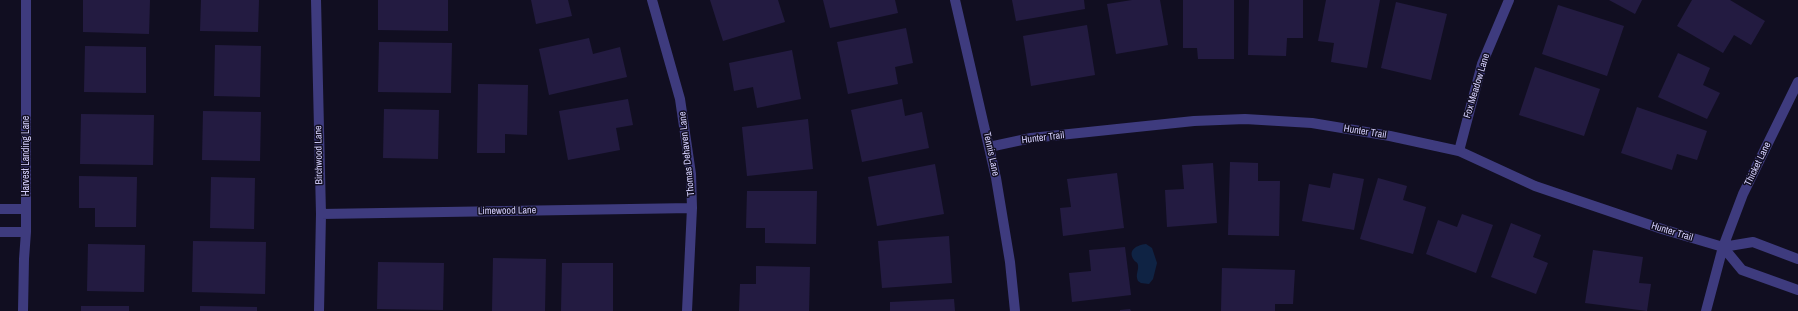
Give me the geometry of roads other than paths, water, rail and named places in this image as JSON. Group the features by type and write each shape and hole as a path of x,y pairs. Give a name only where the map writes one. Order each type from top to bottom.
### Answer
{"street":[{"name":"Harvest Landing Lane","path":"23,311 26,232 26,0"},
{"name":"Birchwood Lane","path":"316,0 321,214 319,311"},
{"name":"Thomas Dehaven Lane","path":"652,0 680,98 691,174 692,208 687,311"},
{"name":"Tennis Lane","path":"955,0 996,178 1010,262 1015,311"},
{"name":"Fox Meadow Lane","path":"1459,151 1482,64 1509,0"},
{"name":"Thicket Lane","path":"1706,311 1723,247 1743,194 1798,82"},
{"name":"Hunter Trail","path":"989,148 1031,138 1194,121 1245,119 1312,123 1390,136 1459,151 1535,186 1662,229 1723,247 1753,242 1798,259"},
{"name":"Limewood Lane","path":"321,214 692,208"},
{"path":"0,209 26,209"},
{"path":"0,232 26,232"},
{"path":"1723,247 1742,270 1798,290"}],"water":[{"path":"1146,244 1152,248 1157,263 1153,279 1149,284 1138,281 1138,265 1132,256 1132,251 1136,247"}]}
